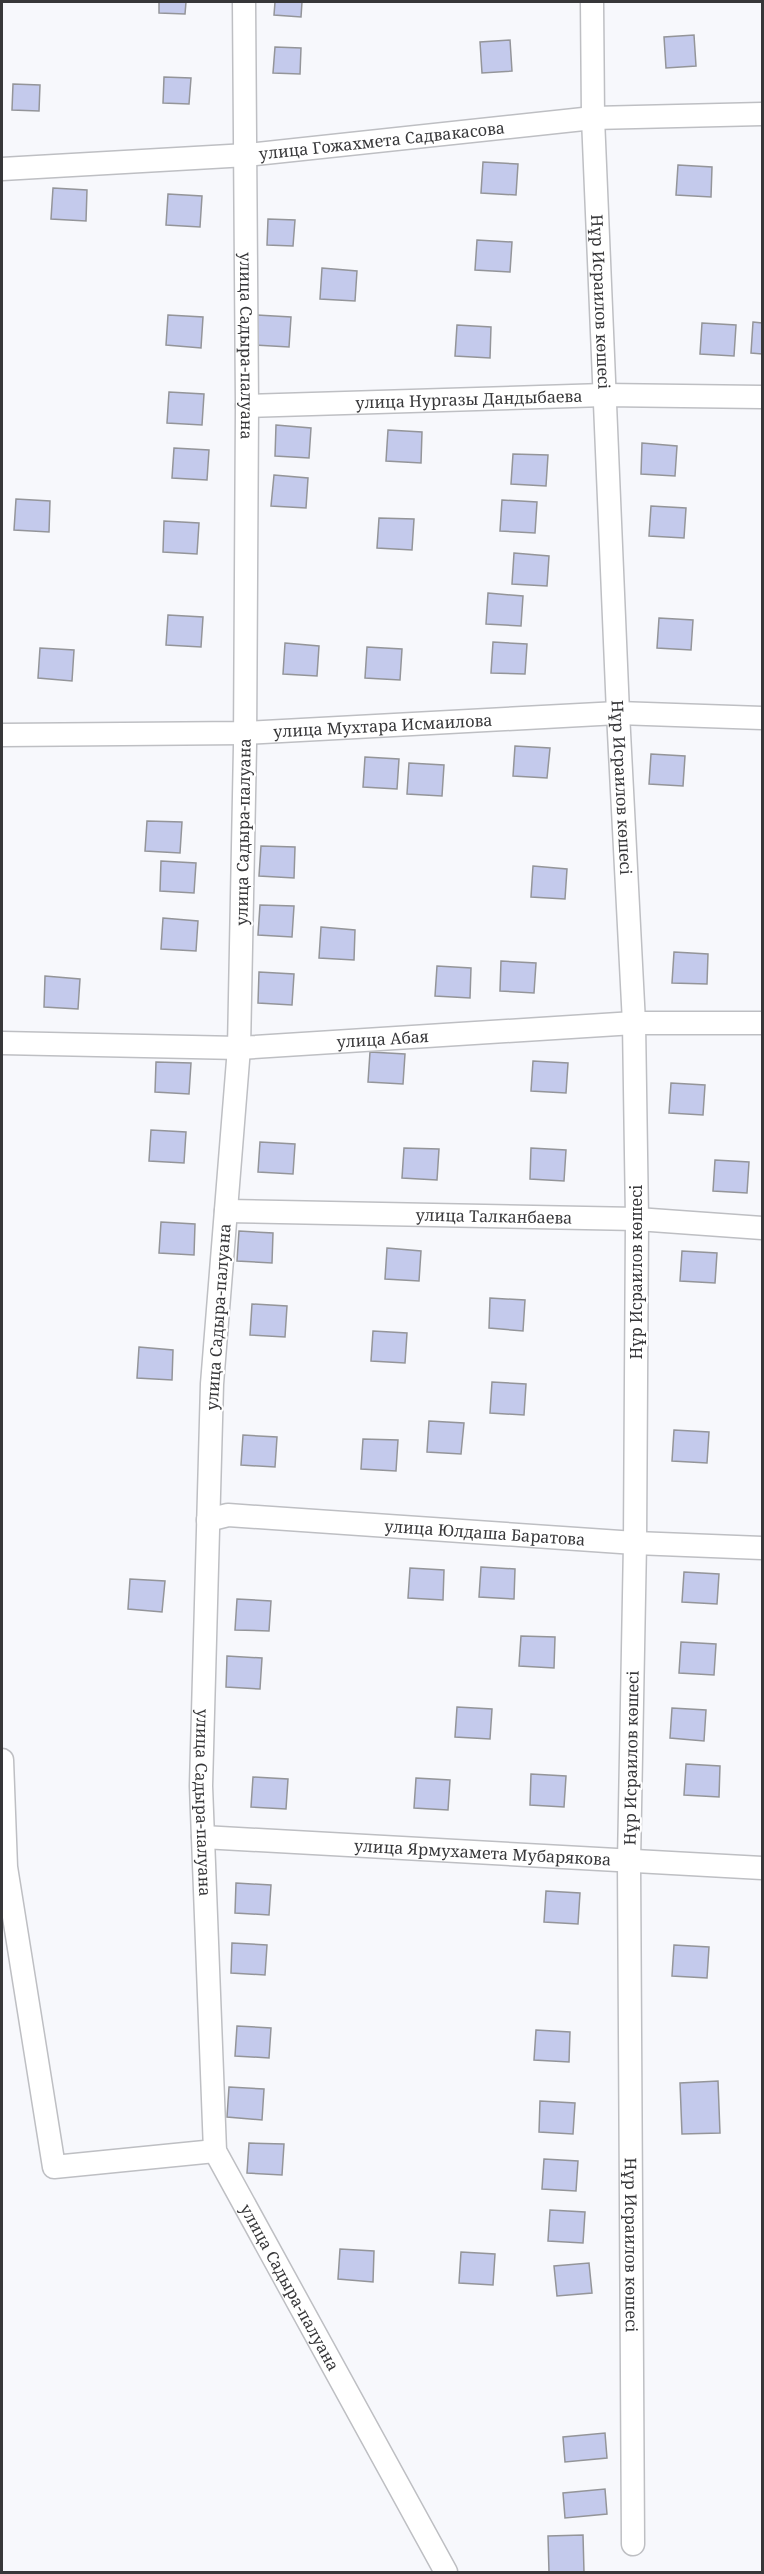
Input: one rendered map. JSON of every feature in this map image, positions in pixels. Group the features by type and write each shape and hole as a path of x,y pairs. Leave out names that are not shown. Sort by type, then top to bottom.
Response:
{"street":[{"name":"улица Садыра-палуана","path":"243,2 247,155 247,406 239,1048 212,1384 201,1786 215,2151 446,2572"},
{"name":"Нұр Исраилов көшесі","path":"592,2 593,118 604,395 634,1023 637,1219 630,1862 633,2544"},
{"name":"улица Гожахмета Садвакасова","path":"2,169 247,155 593,118 762,114"},
{"name":"улица Нургазы Дандыбаева","path":"247,406 604,395 762,397"},
{"name":"улица Мухтара Исмаилова","path":"2,735 244,732 618,713 762,718"},
{"name":"улица Абая","path":"2,1043 239,1048 634,1023 762,1023"},
{"name":"улица Талканбаева","path":"226,1211 637,1219 762,1228"},
{"name":"улица Юлдаша Баратова","path":"208,1520 228,1515 635,1543 762,1548"},
{"path":"2,1760 6,1867 54,2167 215,2151"},
{"name":"улица Ярмухамета Мубарякова","path":"203,1837 762,1868"}],"building":[{"path":"159,2 186,2 185,14 159,13"},
{"path":"275,2 302,2 301,17 274,15"},
{"path":"694,35 696,66 666,68 664,37"},
{"path":"510,40 512,71 482,73 480,42"},
{"path":"275,47 301,48 300,74 273,73"},
{"path":"164,77 191,78 189,104 163,103"},
{"path":"13,84 40,85 39,111 12,110"},
{"path":"483,162 518,164 516,195 481,193"},
{"path":"678,165 712,167 711,197 676,195"},
{"path":"53,188 87,190 86,221 51,219"},
{"path":"168,194 202,196 200,227 166,225"},
{"path":"268,219 295,220 293,246 267,245"},
{"path":"477,240 512,242 510,272 475,270"},
{"path":"322,268 357,271 355,301 320,299"},
{"path":"168,315 203,317 201,348 166,345"},
{"path":"257,315 291,317 289,347 255,345"},
{"path":"753,322 762,323 762,354 751,353"},
{"path":"702,323 736,325 734,356 700,354"},
{"path":"457,325 491,327 490,358 455,356"},
{"path":"169,392 204,394 202,425 167,423"},
{"path":"276,425 311,428 309,458 275,456"},
{"path":"388,430 422,432 421,463 386,461"},
{"path":"642,443 677,446 675,476 641,474"},
{"path":"174,448 209,450 207,480 172,478"},
{"path":"513,454 548,455 546,486 511,484"},
{"path":"274,475 308,478 306,508 271,506"},
{"path":"16,499 50,501 49,532 14,530"},
{"path":"502,500 537,502 535,533 500,531"},
{"path":"651,506 686,508 684,538 649,536"},
{"path":"379,518 414,519 412,550 377,548"},
{"path":"164,521 199,523 197,554 163,552"},
{"path":"514,553 549,556 547,586 512,584"},
{"path":"488,593 523,596 521,626 486,624"},
{"path":"168,615 203,617 201,647 166,645"},
{"path":"659,618 693,620 691,650 657,648"},
{"path":"493,642 527,644 525,674 491,673"},
{"path":"285,643 319,646 317,676 283,674"},
{"path":"367,647 402,649 400,680 365,678"},
{"path":"40,648 74,650 72,681 38,678"},
{"path":"515,746 550,748 547,778 513,776"},
{"path":"651,754 685,756 683,786 649,784"},
{"path":"365,757 399,759 397,789 363,787"},
{"path":"409,763 444,765 442,796 407,794"},
{"path":"147,821 182,822 180,853 145,851"},
{"path":"261,846 295,847 294,878 259,876"},
{"path":"161,861 196,863 194,893 160,891"},
{"path":"533,866 567,869 565,899 531,897"},
{"path":"260,905 294,906 292,937 258,935"},
{"path":"163,918 198,921 196,951 161,949"},
{"path":"321,927 355,930 354,960 319,958"},
{"path":"674,952 708,954 707,984 672,983"},
{"path":"501,961 536,963 534,993 500,991"},
{"path":"437,966 471,968 470,998 435,996"},
{"path":"259,972 294,974 292,1005 258,1003"},
{"path":"45,976 80,979 78,1009 44,1007"},
{"path":"370,1052 405,1054 403,1084 368,1082"},
{"path":"533,1061 568,1063 566,1093 531,1091"},
{"path":"156,1062 191,1063 189,1094 155,1092"},
{"path":"671,1083 705,1085 703,1115 669,1113"},
{"path":"151,1130 186,1132 184,1163 149,1161"},
{"path":"260,1142 295,1144 293,1174 258,1172"},
{"path":"404,1148 439,1149 437,1180 402,1178"},
{"path":"531,1148 566,1150 564,1181 530,1179"},
{"path":"715,1160 749,1162 747,1193 713,1191"},
{"path":"161,1222 195,1224 194,1255 159,1253"},
{"path":"239,1231 273,1233 272,1263 237,1261"},
{"path":"387,1248 421,1251 419,1281 385,1279"},
{"path":"682,1251 717,1253 715,1283 680,1281"},
{"path":"490,1298 525,1300 523,1331 489,1328"},
{"path":"252,1304 287,1306 285,1337 250,1335"},
{"path":"373,1331 407,1333 405,1363 371,1361"},
{"path":"139,1347 173,1350 172,1380 137,1378"},
{"path":"492,1382 526,1384 524,1415 490,1413"},
{"path":"429,1421 464,1423 461,1454 427,1452"},
{"path":"674,1430 709,1432 707,1463 672,1461"},
{"path":"243,1435 277,1437 275,1467 241,1465"},
{"path":"363,1439 398,1440 396,1471 361,1469"},
{"path":"481,1567 515,1569 514,1599 479,1597"},
{"path":"410,1568 444,1570 443,1600 408,1598"},
{"path":"684,1572 719,1574 717,1604 682,1602"},
{"path":"130,1579 165,1581 162,1612 128,1609"},
{"path":"237,1599 271,1601 269,1631 235,1630"},
{"path":"521,1636 555,1637 554,1668 519,1666"},
{"path":"681,1642 716,1644 714,1675 679,1673"},
{"path":"227,1656 262,1658 260,1689 226,1687"},
{"path":"457,1707 492,1709 490,1739 455,1737"},
{"path":"672,1708 706,1710 704,1741 670,1738"},
{"path":"686,1764 720,1766 719,1797 684,1795"},
{"path":"531,1774 566,1776 564,1807 530,1805"},
{"path":"253,1777 288,1779 286,1809 251,1807"},
{"path":"416,1778 450,1780 448,1810 414,1808"},
{"path":"236,1883 271,1885 269,1915 235,1913"},
{"path":"546,1891 580,1893 578,1924 544,1922"},
{"path":"232,1943 267,1945 265,1975 231,1973"},
{"path":"674,1945 709,1947 707,1978 672,1976"},
{"path":"237,2026 271,2028 269,2058 235,2056"},
{"path":"536,2030 570,2032 569,2062 534,2060"},
{"path":"718,2081 720,2133 682,2134 680,2083"},
{"path":"229,2087 264,2089 262,2120 227,2117"},
{"path":"540,2101 575,2103 573,2134 539,2132"},
{"path":"249,2143 284,2144 282,2175 247,2173"},
{"path":"544,2159 578,2161 576,2191 542,2189"},
{"path":"550,2210 585,2212 583,2243 548,2241"},
{"path":"340,2249 374,2251 373,2282 338,2279"},
{"path":"461,2252 495,2254 493,2285 459,2283"},
{"path":"589,2263 592,2293 557,2296 554,2266"},
{"path":"605,2433 607,2458 565,2462 563,2437"},
{"path":"605,2489 607,2514 565,2518 563,2493"},
{"path":"583,2535 584,2572 549,2572 548,2536"}]}
